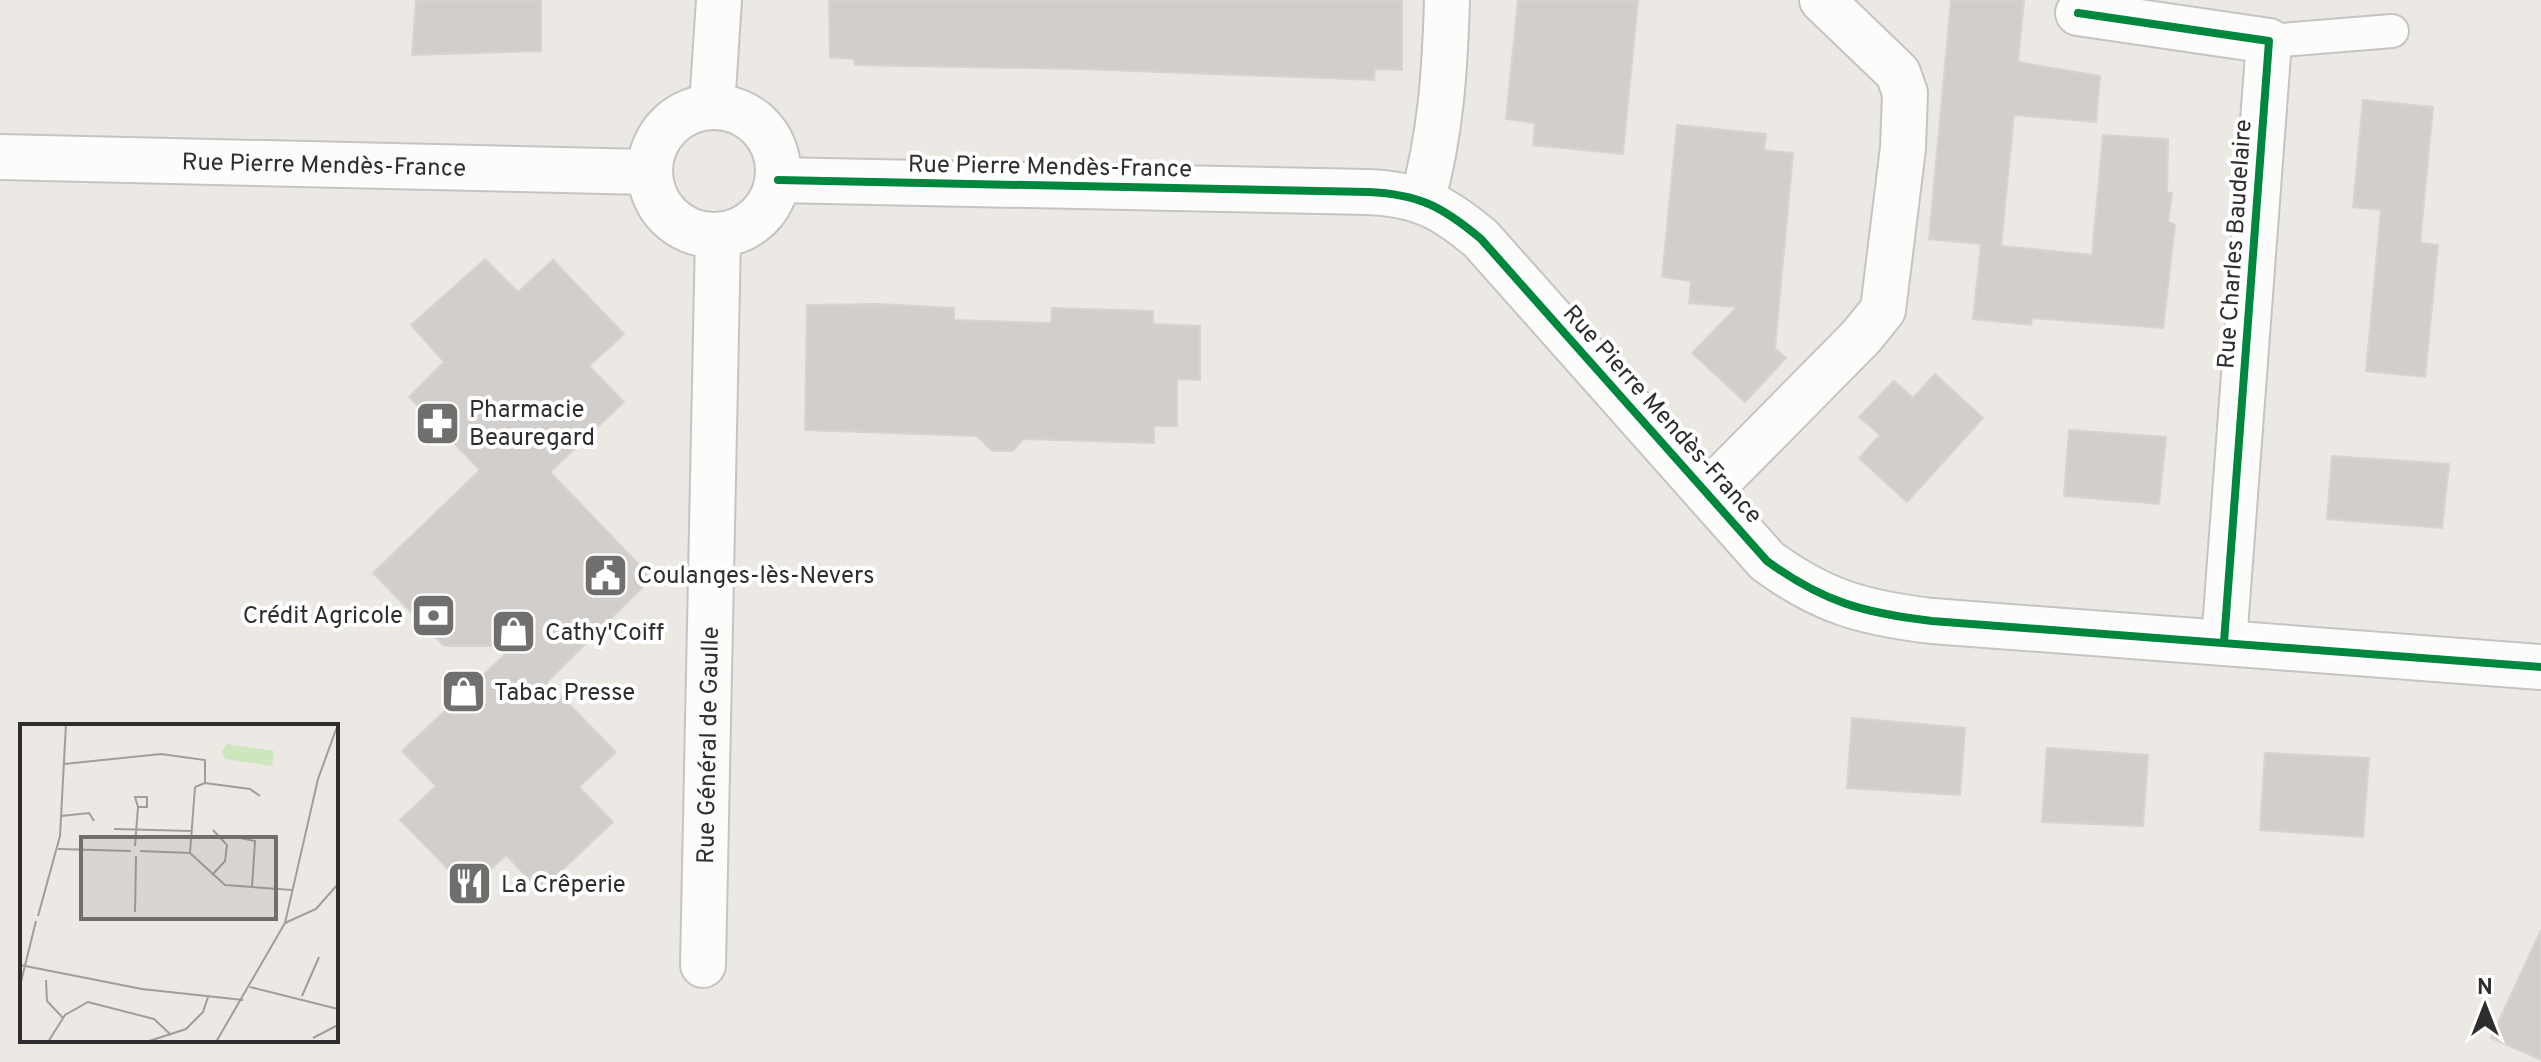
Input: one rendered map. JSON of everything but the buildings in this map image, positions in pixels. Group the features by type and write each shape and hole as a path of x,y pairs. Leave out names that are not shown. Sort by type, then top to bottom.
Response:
{"street":[{"path":"712,106 719,0"},
{"path":"1422,201 1433,164 1444,83 1447,0"},
{"path":"1707,493 1831,369 1883,310 1903,148 1905,93 1898,73 1828,2"},
{"path":"2078,13 2269,41"},
{"name":"Rue Charles Baudelaire","path":"2224,642 2269,41"},
{"path":"712,106 734,109 754,120 769,136 777,157 778,180 772,201 758,218 740,230 718,236 697,234 678,225 662,211 652,192 648,172 660,134 674,119 692,110 712,106"},
{"name":"Rue Pierre Mendès-France","path":"0,157 648,172"},
{"name":"Rue Pierre Mendès-France","path":"778,180 1395,193 1453,215 1481,239 1767,561 1797,583 1839,603 1880,615 1932,621 2541,667"},
{"name":"Rue Général de Gaulle","path":"703,965 718,236"}],"lane":[{"path":"2269,41 2392,31"}],"cycle path":[{"path":"2078,13 2269,41 2224,642"},
{"path":"778,180 1368,192 1416,199 1454,218 1481,239 1767,561 1826,596 1885,614 1932,621 2541,667"}],"place":[{"name":"Pharmacie Beauregard","path":"438,423"},
{"name":"Coulanges-lès-Nevers","path":"606,575"},
{"name":"Crédit Agricole","path":"434,615"},
{"name":"Cathy'Coiff","path":"514,632"},
{"name":"Tabac Presse","path":"463,692"},
{"name":"La Crêperie","path":"470,884"}]}
